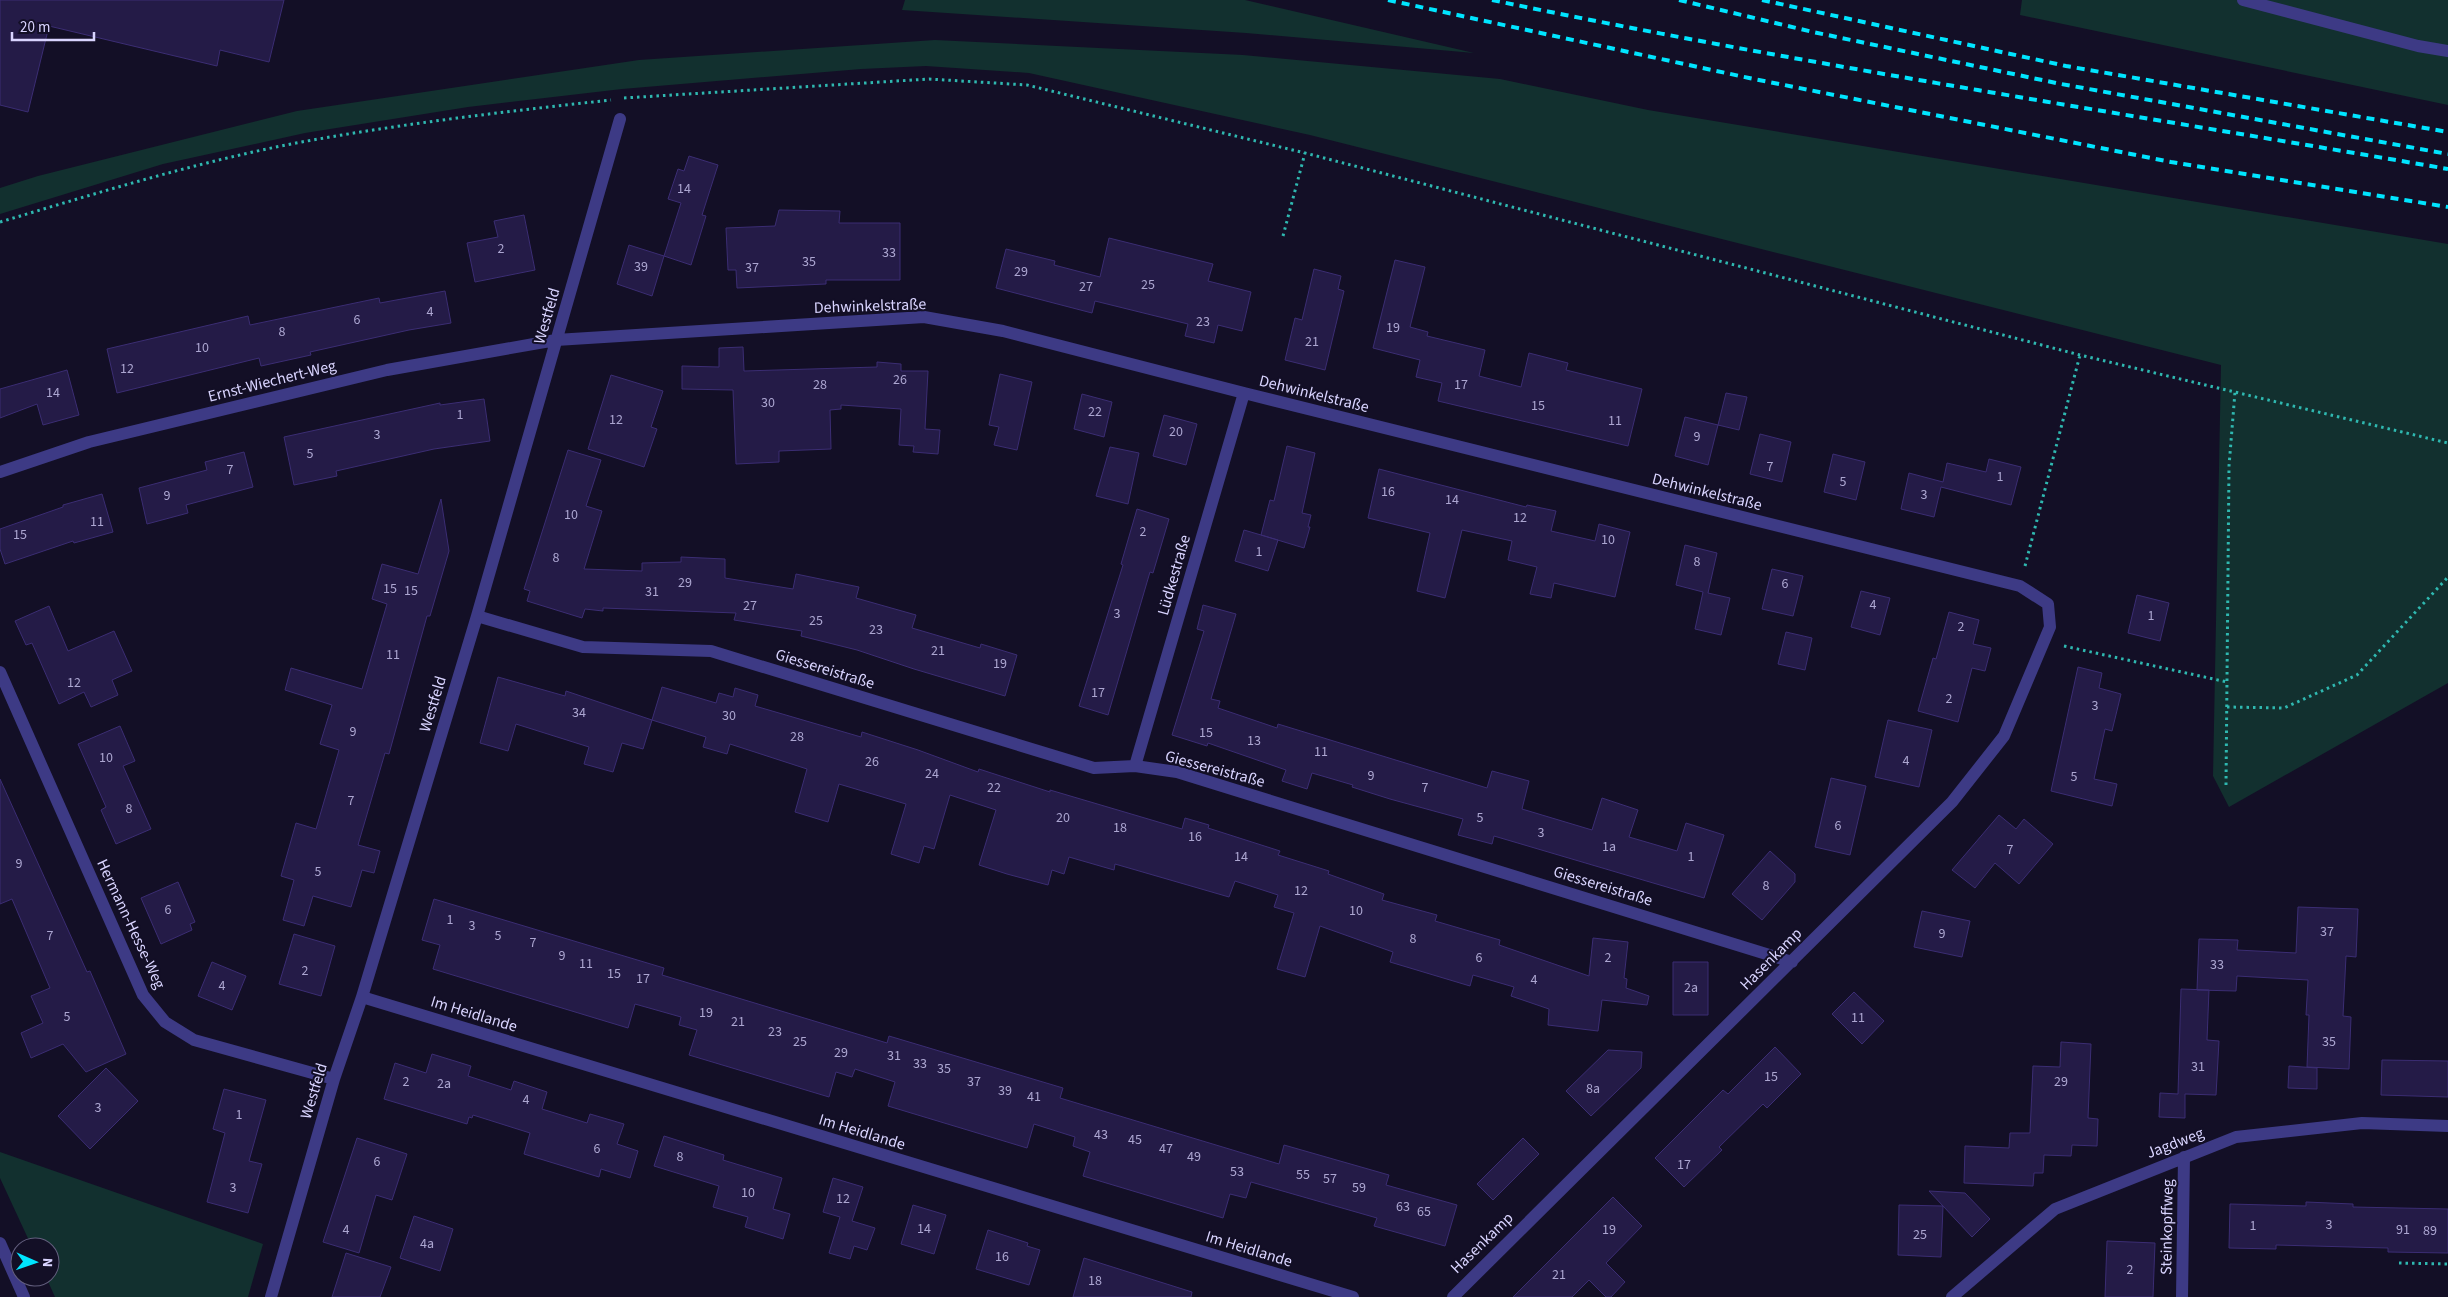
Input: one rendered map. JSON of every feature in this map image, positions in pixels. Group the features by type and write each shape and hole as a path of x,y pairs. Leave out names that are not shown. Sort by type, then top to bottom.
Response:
{"street":[{"path":"2244,0 2418,46 2448,50"},
{"name":"Westfeld","path":"271,1297 334,1079 362,997 477,616 620,119"},
{"name":"Dehwinkelstraße","path":"556,340 924,317 1003,330 1244,393 2020,586 2048,604"},
{"name":"Ernst-Wiechert-Weg","path":"0,472 90,442 378,372 556,340"},
{"name":"Lüdkestraße","path":"1135,766 1244,393"},
{"name":"Hasenkamp","path":"1453,1297 1952,802 2004,736 2050,626 2048,604"},
{"name":"Giessereistraße","path":"477,616 583,648 711,650 1094,768 1135,766 1176,772 1792,962"},
{"name":"Hermann-Hesse-Weg","path":"0,672 144,995 165,1022 194,1040 334,1079"},
{"name":"Im Heidlande","path":"362,997 1353,1297"},
{"name":"Jagdweg","path":"1952,1297 2055,1209 2236,1137 2362,1123 2448,1126"},
{"name":"Steinkopffweg","path":"2182,1297 2184,1157"},
{"path":"0,1243 24,1297"}],"path":[{"path":"0,222 164,173 306,141 468,116 601,101 859,82 929,79 1027,85 1305,153 2080,355 2448,443"},
{"path":"1283,236 1305,153"},
{"path":"2020,586 2080,355"},
{"path":"2226,785 2229,466 2235,392"},
{"path":"2227,707 2284,708 2357,676 2448,577"},
{"path":"2044,642 2228,682"},
{"path":"2399,1263 2448,1264"}],"green space":[{"path":"905,0 1245,0 1474,53 1246,33 902,10"},
{"path":"2022,0 2448,0 2448,105 2020,15"},
{"path":"935,40 1243,55 1500,79 1648,110 2448,244 2448,683 2229,807 2213,776 2221,365 1310,135 1029,73 926,66 861,69 622,89 468,107 305,133 163,164 0,214 0,188 38,176 297,111 639,60"},
{"path":"0,1152 263,1244 248,1297 55,1297 50,1287 60,1287 60,1237 27,1237 0,1178"}],"building":[{"path":"0,0 284,0 269,62 220,50 217,66 49,26 28,112 0,105"},
{"path":"689,156 718,165 702,215 706,216 691,265 664,256 681,203 668,199 678,169 684,171"},
{"path":"779,210 840,211 839,223 900,223 900,280 826,280 826,284 737,288 736,270 728,270 726,228 775,226"},
{"path":"524,215 535,270 475,282 467,243 498,237 494,221"},
{"path":"1109,238 1213,264 1208,281 1251,292 1242,331 1218,325 1214,343 1185,336 1188,324 1095,301 1092,313 996,288 1006,249 1055,261 1054,265 1100,277"},
{"path":"629,245 664,256 652,296 617,284"},
{"path":"1395,260 1425,267 1410,327 1428,332 1427,336 1485,350 1479,376 1521,387 1529,353 1568,363 1566,370 1642,389 1628,446 1438,401 1442,383 1416,377 1420,360 1373,348"},
{"path":"1314,269 1341,276 1338,289 1344,291 1325,370 1285,360 1295,318 1302,320"},
{"path":"445,291 451,323 409,330 310,352 311,355 261,366 259,358 117,393 107,349 248,316 250,325 379,298 380,303"},
{"path":"743,347 744,371 877,367 877,362 901,364 901,371 928,371 925,429 940,430 938,454 913,452 914,446 899,445 901,409 841,405 841,409 830,410 831,449 779,451 779,462 736,464 733,390 682,389 682,366 719,367 719,348"},
{"path":"67,370 79,415 43,425 37,404 0,418 0,389"},
{"path":"1000,374 1032,382 1017,450 994,445 999,427 989,425"},
{"path":"611,375 663,391 651,427 657,429 644,467 588,449"},
{"path":"1726,393 1747,397 1739,430 1718,425"},
{"path":"1082,394 1112,402 1104,437 1074,429"},
{"path":"484,399 490,441 434,449 336,471 337,476 294,485 284,437 440,403 440,405"},
{"path":"1164,415 1197,424 1186,465 1153,456"},
{"path":"1685,417 1718,425 1708,465 1675,456"},
{"path":"1760,434 1791,442 1782,482 1750,474"},
{"path":"1287,446 1315,453 1302,513 1311,515 1308,527 1310,527 1304,548 1261,535 1270,500 1274,501"},
{"path":"1110,447 1139,453 1128,504 1096,496"},
{"path":"568,450 601,460 586,506 602,511 584,569 642,571 642,563 681,562 681,557 725,559 725,578 793,589 796,574 859,587 856,598 916,615 912,628 980,648 981,644 1017,655 1005,696 857,650 801,636 802,631 734,620 736,613 603,608 603,611 585,609 582,618 527,601 530,591 524,589"},
{"path":"244,452 253,487 186,505 188,513 147,524 139,488 207,470 205,462"},
{"path":"1833,454 1865,462 1856,500 1824,492"},
{"path":"1989,459 2021,467 2011,505 1941,487 1934,517 1901,509 1909,473 1943,482 1947,463 1986,472"},
{"path":"1379,469 1526,507 1527,505 1556,511 1551,531 1595,541 1599,524 1630,532 1615,597 1554,583 1551,598 1530,594 1537,567 1508,560 1512,541 1462,530 1445,598 1417,591 1430,533 1368,518"},
{"path":"102,494 113,532 74,543 73,541 5,564 0,549 0,529 63,507 63,505"},
{"path":"441,499 449,551 430,616 427,616 389,754 385,753 358,845 380,851 374,873 362,870 351,907 313,896 304,926 283,920 294,880 281,876 296,823 316,829 339,750 320,744 332,705 285,690 291,668 362,689 387,604 372,599 382,564 418,574"},
{"path":"1137,509 1169,519 1153,573 1150,572 1108,715 1079,706 1123,565 1121,564"},
{"path":"1244,530 1278,540 1268,571 1235,561"},
{"path":"1685,545 1717,553 1708,593 1730,598 1721,635 1695,629 1703,592 1676,585"},
{"path":"1772,569 1803,576 1793,616 1762,609"},
{"path":"1861,591 1890,598 1880,635 1851,627"},
{"path":"2137,595 2169,603 2160,641 2128,633"},
{"path":"1203,605 1236,614 1211,699 1220,701 1218,708 1277,728 1278,724 1487,788 1492,771 1529,781 1522,809 1592,830 1602,798 1638,810 1629,837 1677,851 1686,823 1724,835 1704,898 1494,836 1492,844 1458,835 1463,819 1390,799 1352,787 1353,785 1312,773 1307,789 1282,781 1286,770 1208,743 1207,746 1172,735 1204,631 1197,629"},
{"path":"49,606 68,651 114,631 132,671 112,680 118,695 91,707 84,692 59,704 32,643 26,645 15,621"},
{"path":"1949,612 1979,620 1973,644 1991,648 1985,671 1972,668 1958,722 1918,711 1933,658 1936,659"},
{"path":"1786,632 1812,638 1805,670 1778,664"},
{"path":"2078,667 2102,673 2099,688 2121,694 2112,731 2105,729 2094,779 2117,784 2112,806 2051,791"},
{"path":"498,677 565,696 566,691 652,720 643,749 622,743 613,772 584,764 589,747 516,724 508,751 480,743"},
{"path":"662,687 716,703 719,693 733,697 735,688 758,695 755,706 861,737 862,732 978,772 979,769 1050,792 1050,790 1182,829 1185,818 1209,825 1208,828 1280,851 1278,855 1329,871 1328,874 1384,894 1382,900 1437,915 1435,921 1500,940 1499,945 1589,976 1593,938 1628,942 1624,978 1627,979 1626,988 1649,996 1647,1005 1602,1000 1598,1031 1548,1025 1549,1009 1511,996 1514,987 1473,975 1470,986 1390,962 1393,952 1320,926 1305,977 1277,969 1294,913 1274,907 1278,895 1235,881 1229,897 1115,864 1114,870 1069,857 1064,874 1052,870 1048,885 1007,874 979,865 996,810 950,795 934,849 924,846 919,863 891,854 906,804 839,784 828,822 795,812 807,769 730,744 727,754 703,747 706,737 652,720"},
{"path":"1888,720 1932,730 1919,787 1875,777"},
{"path":"120,726 135,761 123,766 151,829 116,844 101,810 106,807 78,744"},
{"path":"1831,778 1866,786 1850,855 1815,847"},
{"path":"0,779 87,972 90,971 126,1054 86,1072 63,1044 31,1058 21,1033 43,1023 31,996 50,988 12,899 0,904"},
{"path":"1999,815 2016,829 2024,819 2053,844 2019,884 1995,863 1975,888 1952,870"},
{"path":"1770,851 1795,874 1795,882 1762,920 1732,894"},
{"path":"178,882 195,922 190,924 192,930 161,944 141,898"},
{"path":"434,899 664,968 662,975 887,1043 889,1036 1063,1088 1060,1098 1279,1164 1284,1145 1389,1175 1386,1185 1457,1205 1445,1246 1374,1226 1377,1218 1251,1182 1246,1198 1230,1194 1223,1218 1083,1176 1090,1152 1073,1146 1075,1137 1034,1124 1027,1148 888,1106 895,1082 855,1069 852,1077 836,1072 829,1097 689,1055 697,1030 679,1025 681,1017 635,1004 628,1028 433,969 440,945 422,940"},
{"path":"2298,907 2358,909 2356,957 2346,956 2343,1016 2351,1017 2349,1069 2307,1067 2309,1015 2306,1015 2308,980 2237,976 2236,991 2197,990 2199,939 2238,940 2237,950 2296,953"},
{"path":"1922,911 1970,921 1962,957 1914,947"},
{"path":"294,934 335,946 321,996 279,984"},
{"path":"212,962 246,976 232,1010 198,996"},
{"path":"1673,962 1708,962 1708,1015 1673,1015"},
{"path":"2181,989 2209,990 2207,1040 2219,1041 2216,1095 2185,1094 2185,1118 2159,1117 2160,1093 2178,1094"},
{"path":"1854,992 1884,1021 1862,1044 1832,1014"},
{"path":"2061,1042 2091,1044 2088,1118 2098,1119 2097,1146 2072,1145 2071,1156 2044,1155 2043,1173 2034,1173 2033,1186 1964,1183 1965,1146 2009,1148 2010,1133 2030,1133 2033,1066 2060,1067"},
{"path":"1775,1047 1801,1074 1767,1108 1763,1104 1719,1147 1722,1150 1684,1187 1655,1158 1723,1090 1728,1094"},
{"path":"1608,1050 1642,1052 1641,1068 1591,1116 1566,1091"},
{"path":"432,1054 471,1066 468,1076 511,1090 514,1081 547,1092 542,1109 587,1123 590,1114 624,1124 617,1144 638,1151 630,1178 601,1169 599,1177 524,1154 530,1133 473,1115 472,1118 469,1117 467,1124 384,1099 395,1063 426,1073"},
{"path":"2382,1060 2448,1061 2448,1097 2381,1095"},
{"path":"2289,1066 2317,1068 2317,1089 2288,1088"},
{"path":"106,1068 138,1101 90,1149 58,1116"},
{"path":"224,1089 266,1100 249,1161 262,1164 248,1213 207,1202 225,1133 213,1129"},
{"path":"664,1136 724,1155 723,1160 782,1178 773,1209 790,1214 783,1239 745,1227 748,1217 713,1207 719,1186 654,1166"},
{"path":"357,1138 407,1154 392,1200 376,1195 359,1253 323,1242"},
{"path":"1523,1138 1539,1154 1493,1200 1477,1184"},
{"path":"833,1178 863,1187 852,1221 875,1228 867,1250 854,1246 850,1259 829,1253 840,1217 823,1212"},
{"path":"1929,1191 1965,1193 1990,1219 1972,1237"},
{"path":"1613,1197 1642,1226 1606,1263 1625,1282 1611,1297 1606,1297 1589,1280 1572,1297 1513,1297"},
{"path":"2306,1202 2353,1204 2353,1207 2448,1209 2448,1253 2388,1252 2388,1248 2276,1245 2276,1249 2229,1248 2230,1204 2306,1206"},
{"path":"913,1205 946,1215 934,1254 901,1244"},
{"path":"1899,1205 1943,1206 1941,1257 1898,1255"},
{"path":"414,1216 453,1229 440,1271 400,1258"},
{"path":"988,1230 1028,1243 1027,1246 1040,1250 1029,1285 976,1269"},
{"path":"2107,1241 2155,1243 2153,1297 2105,1297"},
{"path":"346,1253 391,1267 380,1297 332,1297"},
{"path":"1084,1258 1192,1292 1191,1297 1073,1297"}],"railway":[{"path":"1388,0 1749,78 2171,162 2448,207"},
{"path":"1492,0 1730,47 2448,169"},
{"path":"1679,0 1813,32 2061,84 2448,154"},
{"path":"1762,0 2066,66 2448,132"}]}
